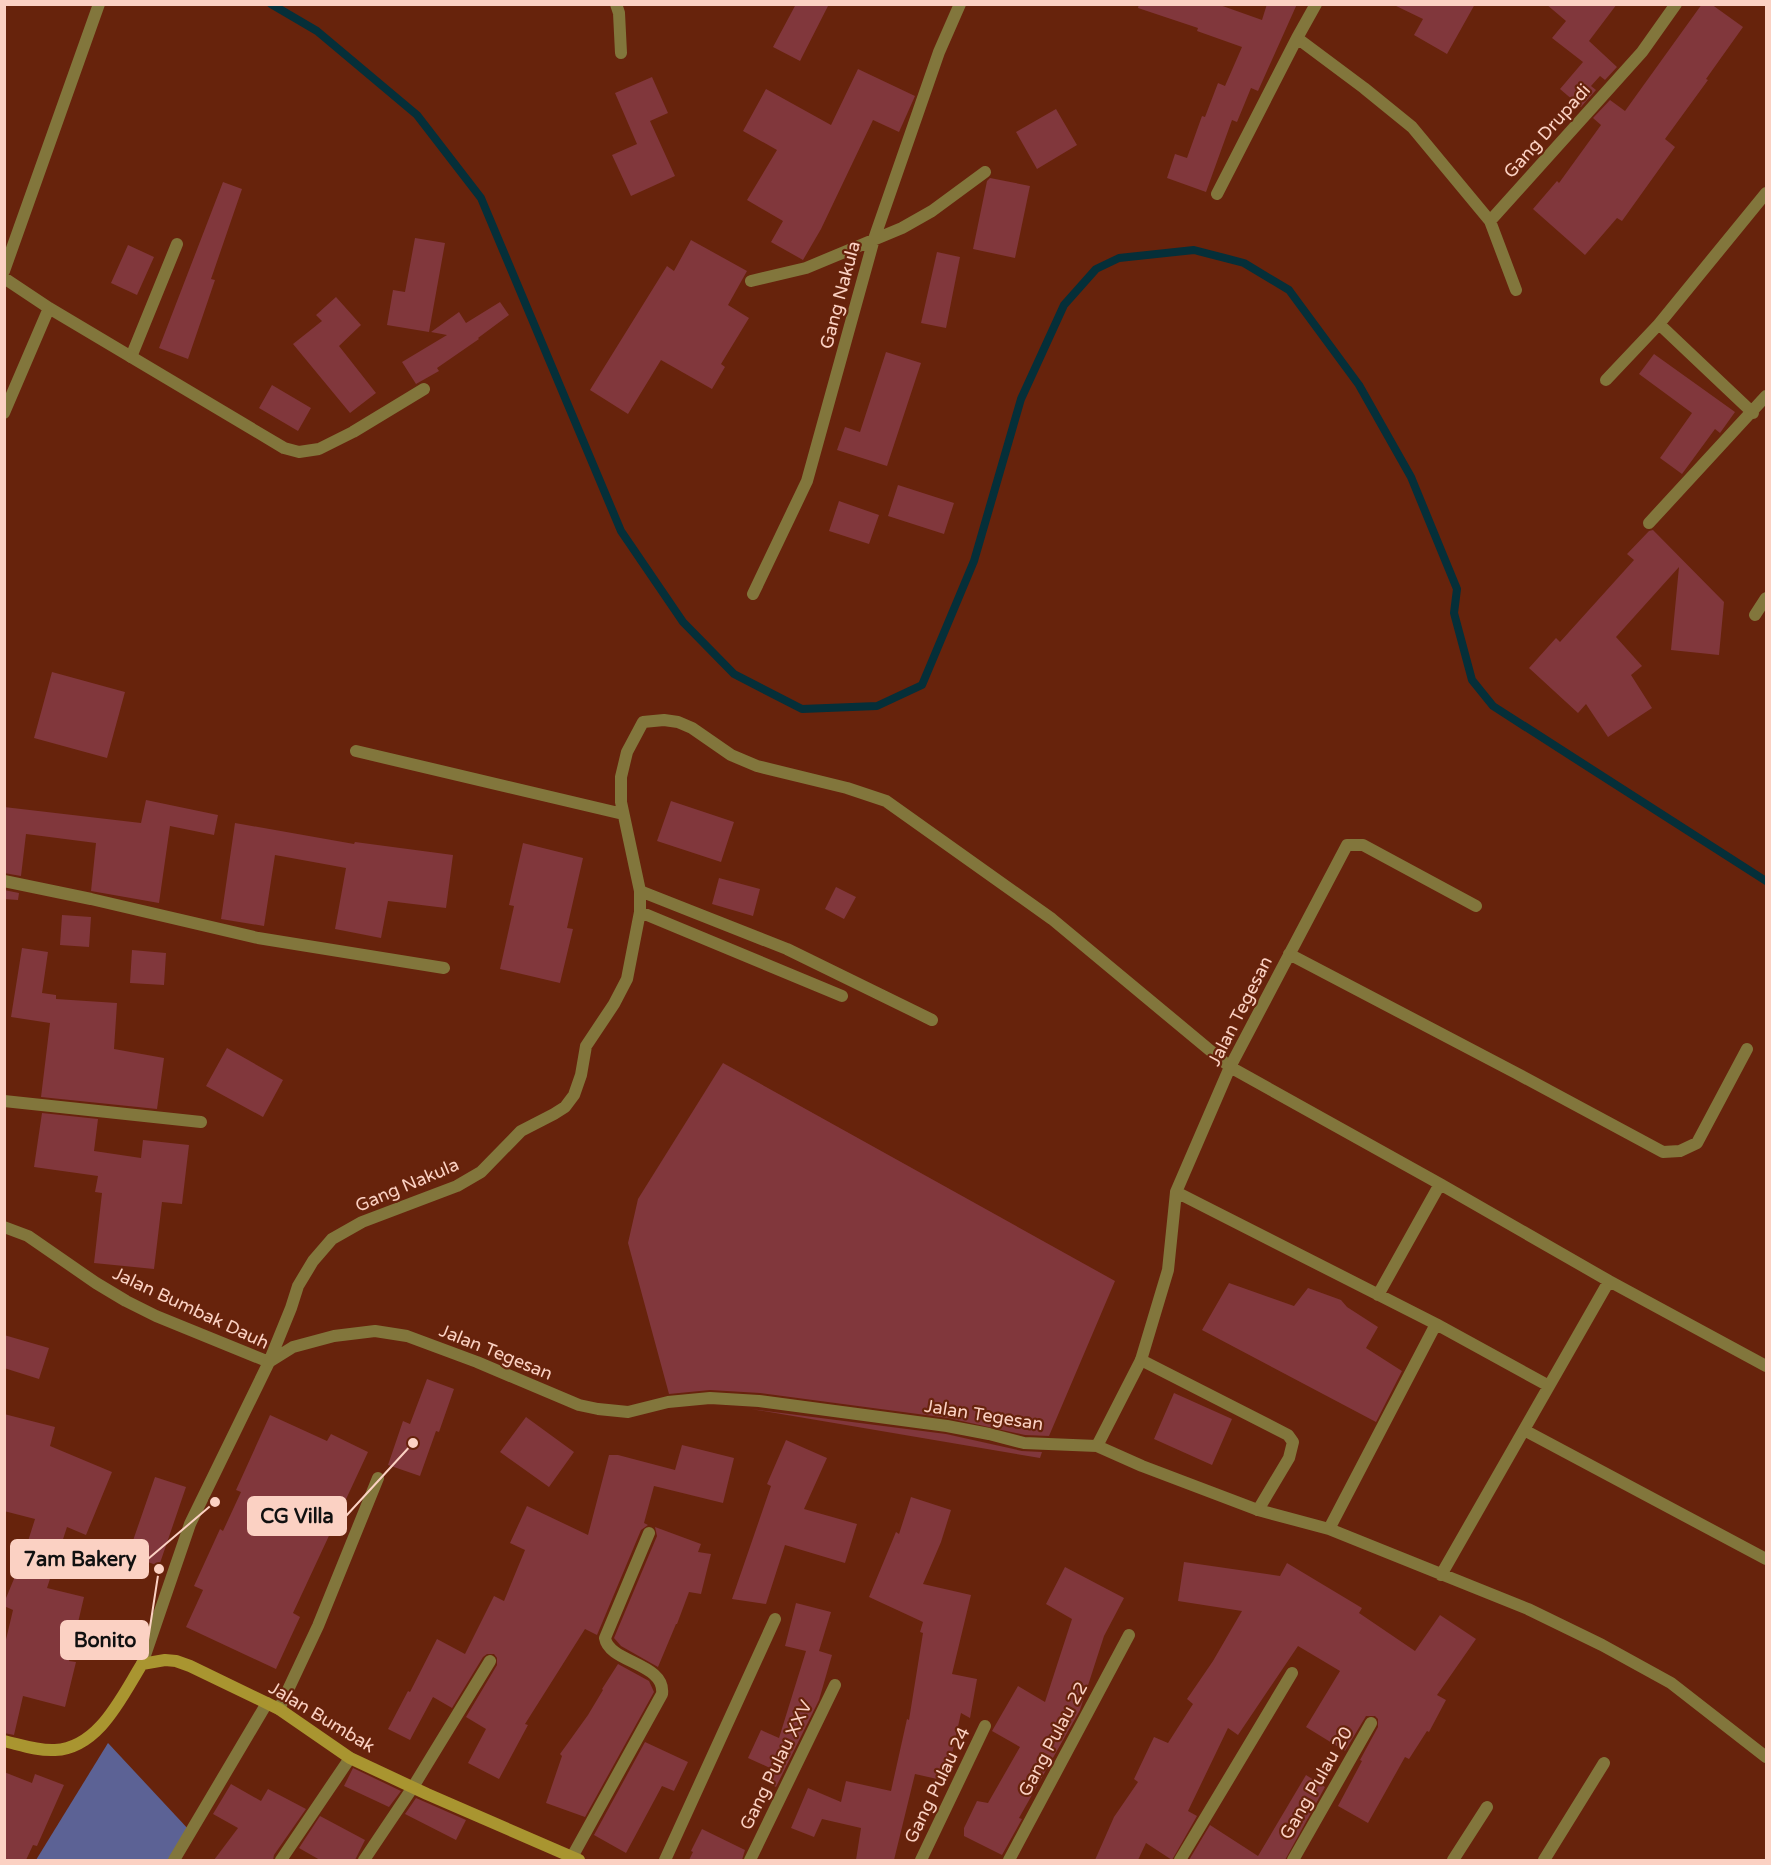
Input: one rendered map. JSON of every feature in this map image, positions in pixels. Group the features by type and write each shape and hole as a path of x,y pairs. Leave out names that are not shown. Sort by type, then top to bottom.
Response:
{"street":[{"path":"4,272 99,4"},
{"path":"616,4 619,13 621,53"},
{"name":"Gang Nakula","path":"753,594 807,481 874,239 939,52 960,4"},
{"path":"1217,194 1316,4"},
{"name":"Gang Drupadi","path":"1490,221 1642,52 1677,4"},
{"path":"1297,38 1412,127 1490,221 1516,290"},
{"path":"751,281 806,268 902,228 932,211 986,172"},
{"path":"1606,380 1659,324 1767,193"},
{"path":"131,357 177,244"},
{"path":"4,278 49,308 285,448 299,452 318,449 353,432 424,388"},
{"path":"4,413 49,308"},
{"path":"1659,324 1753,413"},
{"path":"1649,523 1767,396"},
{"path":"1755,615 1767,598"},
{"name":"Gang Nakula","path":"269,1362 298,1286 313,1261 332,1239 362,1222 456,1186 481,1172 521,1131 565,1107 574,1095 581,1075 586,1046 614,1004 627,979 640,912 640,891 623,814 621,777 627,752 643,722 664,720 678,722 692,728 731,754 757,766 847,788 886,801 1052,919 1230,1067"},
{"path":"356,751 623,814"},
{"name":"Jalan Tegesan","path":"269,1362 292,1347 334,1336 375,1331 407,1336 477,1362 579,1405 598,1409 628,1412 668,1402 710,1398 759,1401 947,1426 1024,1443 1097,1446 1141,1360 1168,1270 1176,1192 1230,1067 1347,845 1363,844 1476,906"},
{"path":"4,881 258,938 444,968"},
{"path":"640,891 787,949 932,1020"},
{"path":"640,912 842,996"},
{"path":"1289,954 1664,1152 1680,1151 1696,1143 1747,1049"},
{"path":"1230,1067 1610,1281 1767,1366"},
{"path":"4,1101 201,1122"},
{"path":"1378,1295 1440,1184"},
{"path":"1176,1192 1436,1324 1549,1386"},
{"name":"Jalan Bumbak Dauh","path":"4,1227 28,1236 96,1284 126,1301 156,1316 269,1362 190,1524 142,1664"},
{"path":"1441,1575 1610,1281"},
{"path":"1329,1529 1436,1324"},
{"path":"1141,1360 1281,1429 1288,1435 1293,1442 1289,1458 1258,1510"},
{"path":"1524,1430 1767,1559"},
{"path":"1097,1446 1142,1466 1258,1510 1329,1529 1528,1609 1602,1645 1671,1683 1767,1757"},
{"path":"279,1709 318,1626 378,1478"},
{"path":"575,1858 662,1694 663,1688 658,1677 613,1649 606,1643 605,1638 649,1533"},
{"path":"665,1860 775,1619"},
{"name":"Gang Pulau 22","path":"1009,1860 1129,1635"},
{"name":"Jalan Bumbak","path":"142,1664 165,1660 176,1661 279,1709 350,1758 575,1858"},
{"path":"364,1860 413,1787 489,1661"},
{"path":"4,1741 38,1749 56,1750 76,1744 102,1725 142,1664"},
{"path":"1180,1860 1292,1673"},
{"name":"Gang Pulau XXV","path":"750,1860 835,1684"},
{"path":"174,1860 267,1703"},
{"name":"Gang Pulau 20","path":"1293,1860 1371,1723"},
{"name":"Gang Pulau 24","path":"921,1860 985,1726"},
{"path":"281,1860 350,1758"},
{"path":"1544,1860 1604,1763"},
{"path":"1453,1860 1487,1807"}],"shaded area":[{"path":"108,1743 190,1831 168,1860 36,1860"}],"building":[{"path":"796,4 829,4 800,61 773,47"},
{"path":"1139,4 1217,4 1262,20 1267,4 1297,4 1258,91 1251,88 1237,122 1232,120 1206,192 1167,178 1175,154 1187,158 1202,116 1205,117 1218,83 1225,86 1242,47 1197,31 1198,28 1138,8"},
{"path":"1392,4 1475,4 1447,54 1414,35 1423,19"},
{"path":"1546,4 1617,4 1589,41 1617,67 1605,80 1600,76 1591,86 1596,90 1581,107 1560,89 1583,62 1552,38 1566,21"},
{"path":"1702,4 1711,4 1743,27 1665,139 1675,147 1622,221 1617,218 1585,255 1533,209 1557,181 1559,183 1601,125 1593,118 1610,100 1625,111"},
{"path":"858,69 915,96 899,132 873,120 821,229 803,260 771,242 783,221 747,200 777,150 743,131 766,89 831,125"},
{"path":"652,77 668,113 650,121 675,176 631,196 612,155 637,144 615,93"},
{"path":"1056,109 1077,145 1037,169 1016,132"},
{"path":"990,178 1030,186 1015,258 973,249 987,181"},
{"path":"223,182 242,189 211,279 215,280 188,359 159,348"},
{"path":"415,238 445,243 429,332 387,325 393,290 405,292"},
{"path":"691,240 747,271 728,305 749,318 721,364 725,367 712,389 661,360 628,414 590,390 667,266 674,271"},
{"path":"128,245 154,257 137,295 111,283"},
{"path":"937,252 960,257 946,328 921,323"},
{"path":"336,297 361,325 339,346 376,393 350,413 293,344 322,321 316,315"},
{"path":"500,302 509,315 437,368 439,371 416,384 402,362 447,335 431,332 459,312 466,323"},
{"path":"886,352 921,363 887,466 837,450 845,427 860,432"},
{"path":"1654,354 1735,412 1720,433 1715,429 1682,474 1660,458 1692,413 1639,374"},
{"path":"272,385 311,408 298,431 259,408"},
{"path":"898,485 954,503 944,534 888,516"},
{"path":"839,501 879,515 869,544 829,531"},
{"path":"1653,530 1724,602 1719,655 1671,650 1679,567 1616,637 1642,666 1631,675 1652,708 1608,737 1586,704 1578,713 1529,668 1556,638 1560,642 1634,560 1627,554 1649,531"},
{"path":"52,672 125,692 107,758 34,738"},
{"path":"146,800 218,815 214,835 170,826 159,903 91,891 96,843 26,834 21,876 4,873 4,807 141,823"},
{"path":"671,801 734,822 721,862 657,841"},
{"path":"235,823 354,844 355,842 453,855 446,908 388,901 381,938 335,929 346,868 275,855 264,926 221,919"},
{"path":"523,843 583,858 567,928 573,929 560,983 500,969 514,906 509,905"},
{"path":"719,878 760,889 753,916 712,904"},
{"path":"836,887 856,897 844,919 825,909"},
{"path":"4,890 19,893 18,900 4,899"},
{"path":"62,915 91,917 89,947 60,945"},
{"path":"22,948 48,952 42,993 56,995 56,999 117,1003 114,1049 164,1058 157,1109 41,1097 50,1023 11,1017"},
{"path":"132,950 166,953 164,985 130,983"},
{"path":"227,1048 283,1080 263,1117 206,1086"},
{"path":"723,1063 1115,1281 1049,1436 1025,1435 948,1418 760,1393 710,1390 669,1394 628,1243 638,1199"},
{"path":"42,1113 98,1119 94,1151 141,1158 143,1140 189,1145 182,1204 162,1202 154,1269 94,1263 102,1193 95,1192 98,1176 34,1167"},
{"path":"1229,1283 1294,1306 1308,1288 1341,1300 1347,1307 1378,1327 1366,1348 1402,1371 1376,1422 1202,1330"},
{"path":"4,1335 49,1348 39,1379 4,1368"},
{"path":"427,1379 454,1389 420,1476 388,1465 403,1421 410,1424"},
{"path":"1174,1393 1232,1419 1212,1465 1154,1439"},
{"path":"751,1409 946,1434 1022,1451 1042,1452 1040,1458"},
{"path":"4,1414 55,1427 50,1446 112,1472 86,1535 67,1527 47,1588 84,1597 69,1661 76,1662 65,1707 23,1696 14,1735 4,1733 4,1648 13,1610 4,1606 4,1603 23,1557 35,1519 4,1511"},
{"path":"270,1415 327,1441 331,1434 368,1452 293,1613 300,1617 276,1669 186,1627 203,1590 194,1586 220,1529 223,1531 241,1492 236,1490"},
{"path":"526,1417 574,1452 549,1487 500,1452"},
{"path":"786,1440 827,1458 804,1509 857,1524 845,1563 785,1545 766,1604 732,1599 771,1486 767,1484"},
{"path":"682,1445 734,1458 723,1503 654,1486 644,1523 648,1525 641,1530 597,1635 585,1629 525,1724 528,1725 499,1779 468,1763 486,1729 466,1717 497,1665 497,1658 494,1654 487,1654 483,1657 452,1708 433,1697 410,1740 388,1729 437,1639 465,1654 494,1596 504,1601 525,1550 510,1543 527,1506 588,1535 609,1455 618,1455 675,1470"},
{"path":"155,1477 186,1487 159,1566 128,1555"},
{"path":"911,1497 951,1510 941,1542 923,1584 971,1595 952,1674 977,1679 970,1718 961,1713 946,1781 915,1774 894,1860 856,1860 861,1828 822,1819 814,1837 791,1828 808,1788 841,1802 846,1781 891,1791 907,1719 909,1720 923,1622 869,1597 896,1532 899,1534"},
{"path":"655,1527 701,1544 698,1552 711,1554 701,1594 689,1592 658,1667 621,1646 614,1638 657,1536"},
{"path":"1184,1562 1280,1576 1287,1563 1362,1608 1359,1613 1415,1651 1440,1615 1476,1639 1437,1695 1446,1700 1429,1732 1427,1731 1409,1759 1405,1757 1368,1823 1338,1806 1378,1727 1378,1719 1375,1716 1366,1716 1345,1751 1306,1727 1340,1671 1298,1646 1238,1735 1228,1728 1188,1811 1197,1816 1172,1860 1146,1843 1138,1860 1095,1860 1114,1817 1138,1782 1134,1779 1154,1737 1168,1743 1193,1704 1187,1699 1213,1661 1242,1611 1178,1601"},
{"path":"1065,1567 1124,1598 1104,1636 1080,1710 1019,1818 1022,1819 1002,1855 964,1836 964,1828 977,1801 988,1803 1020,1747 992,1731 1018,1686 1045,1702 1072,1619 1046,1604"},
{"path":"796,1603 831,1612 819,1651 832,1655 819,1700 776,1787 766,1782 770,1768 748,1758 761,1730 779,1738 806,1651 785,1646"},
{"path":"618,1664 649,1681 654,1692 585,1817 546,1803 562,1756 560,1754 588,1715"},
{"path":"645,1742 688,1762 674,1791 662,1786 626,1853 594,1835"},
{"path":"353,1768 401,1791 389,1807 344,1786"},
{"path":"4,1772 32,1783 35,1774 64,1785 37,1846 33,1845 26,1860 4,1860"},
{"path":"1306,1775 1325,1787 1285,1860 1189,1860 1210,1825 1258,1856"},
{"path":"231,1784 261,1801 268,1789 306,1809 274,1855 273,1860 214,1860 238,1828 213,1814"},
{"path":"416,1798 466,1820 456,1840 405,1814"},
{"path":"320,1816 365,1840 355,1860 320,1860 299,1848"},
{"path":"702,1829 745,1850 742,1860 689,1860"}],"waterway":[{"path":"271,4 317,31 417,115 481,198 621,531 683,622 734,674 802,709 877,706 922,685 974,561 1021,399 1064,305 1096,269 1119,258 1194,250 1244,263 1289,290 1359,385 1411,477 1457,589 1454,613 1472,680 1493,706 1766,881"}],"place":[{"name":"CG Villa","path":"413,1443"},
{"name":"7am Bakery","path":"215,1502"},
{"name":"Bonito","path":"159,1569"}]}
